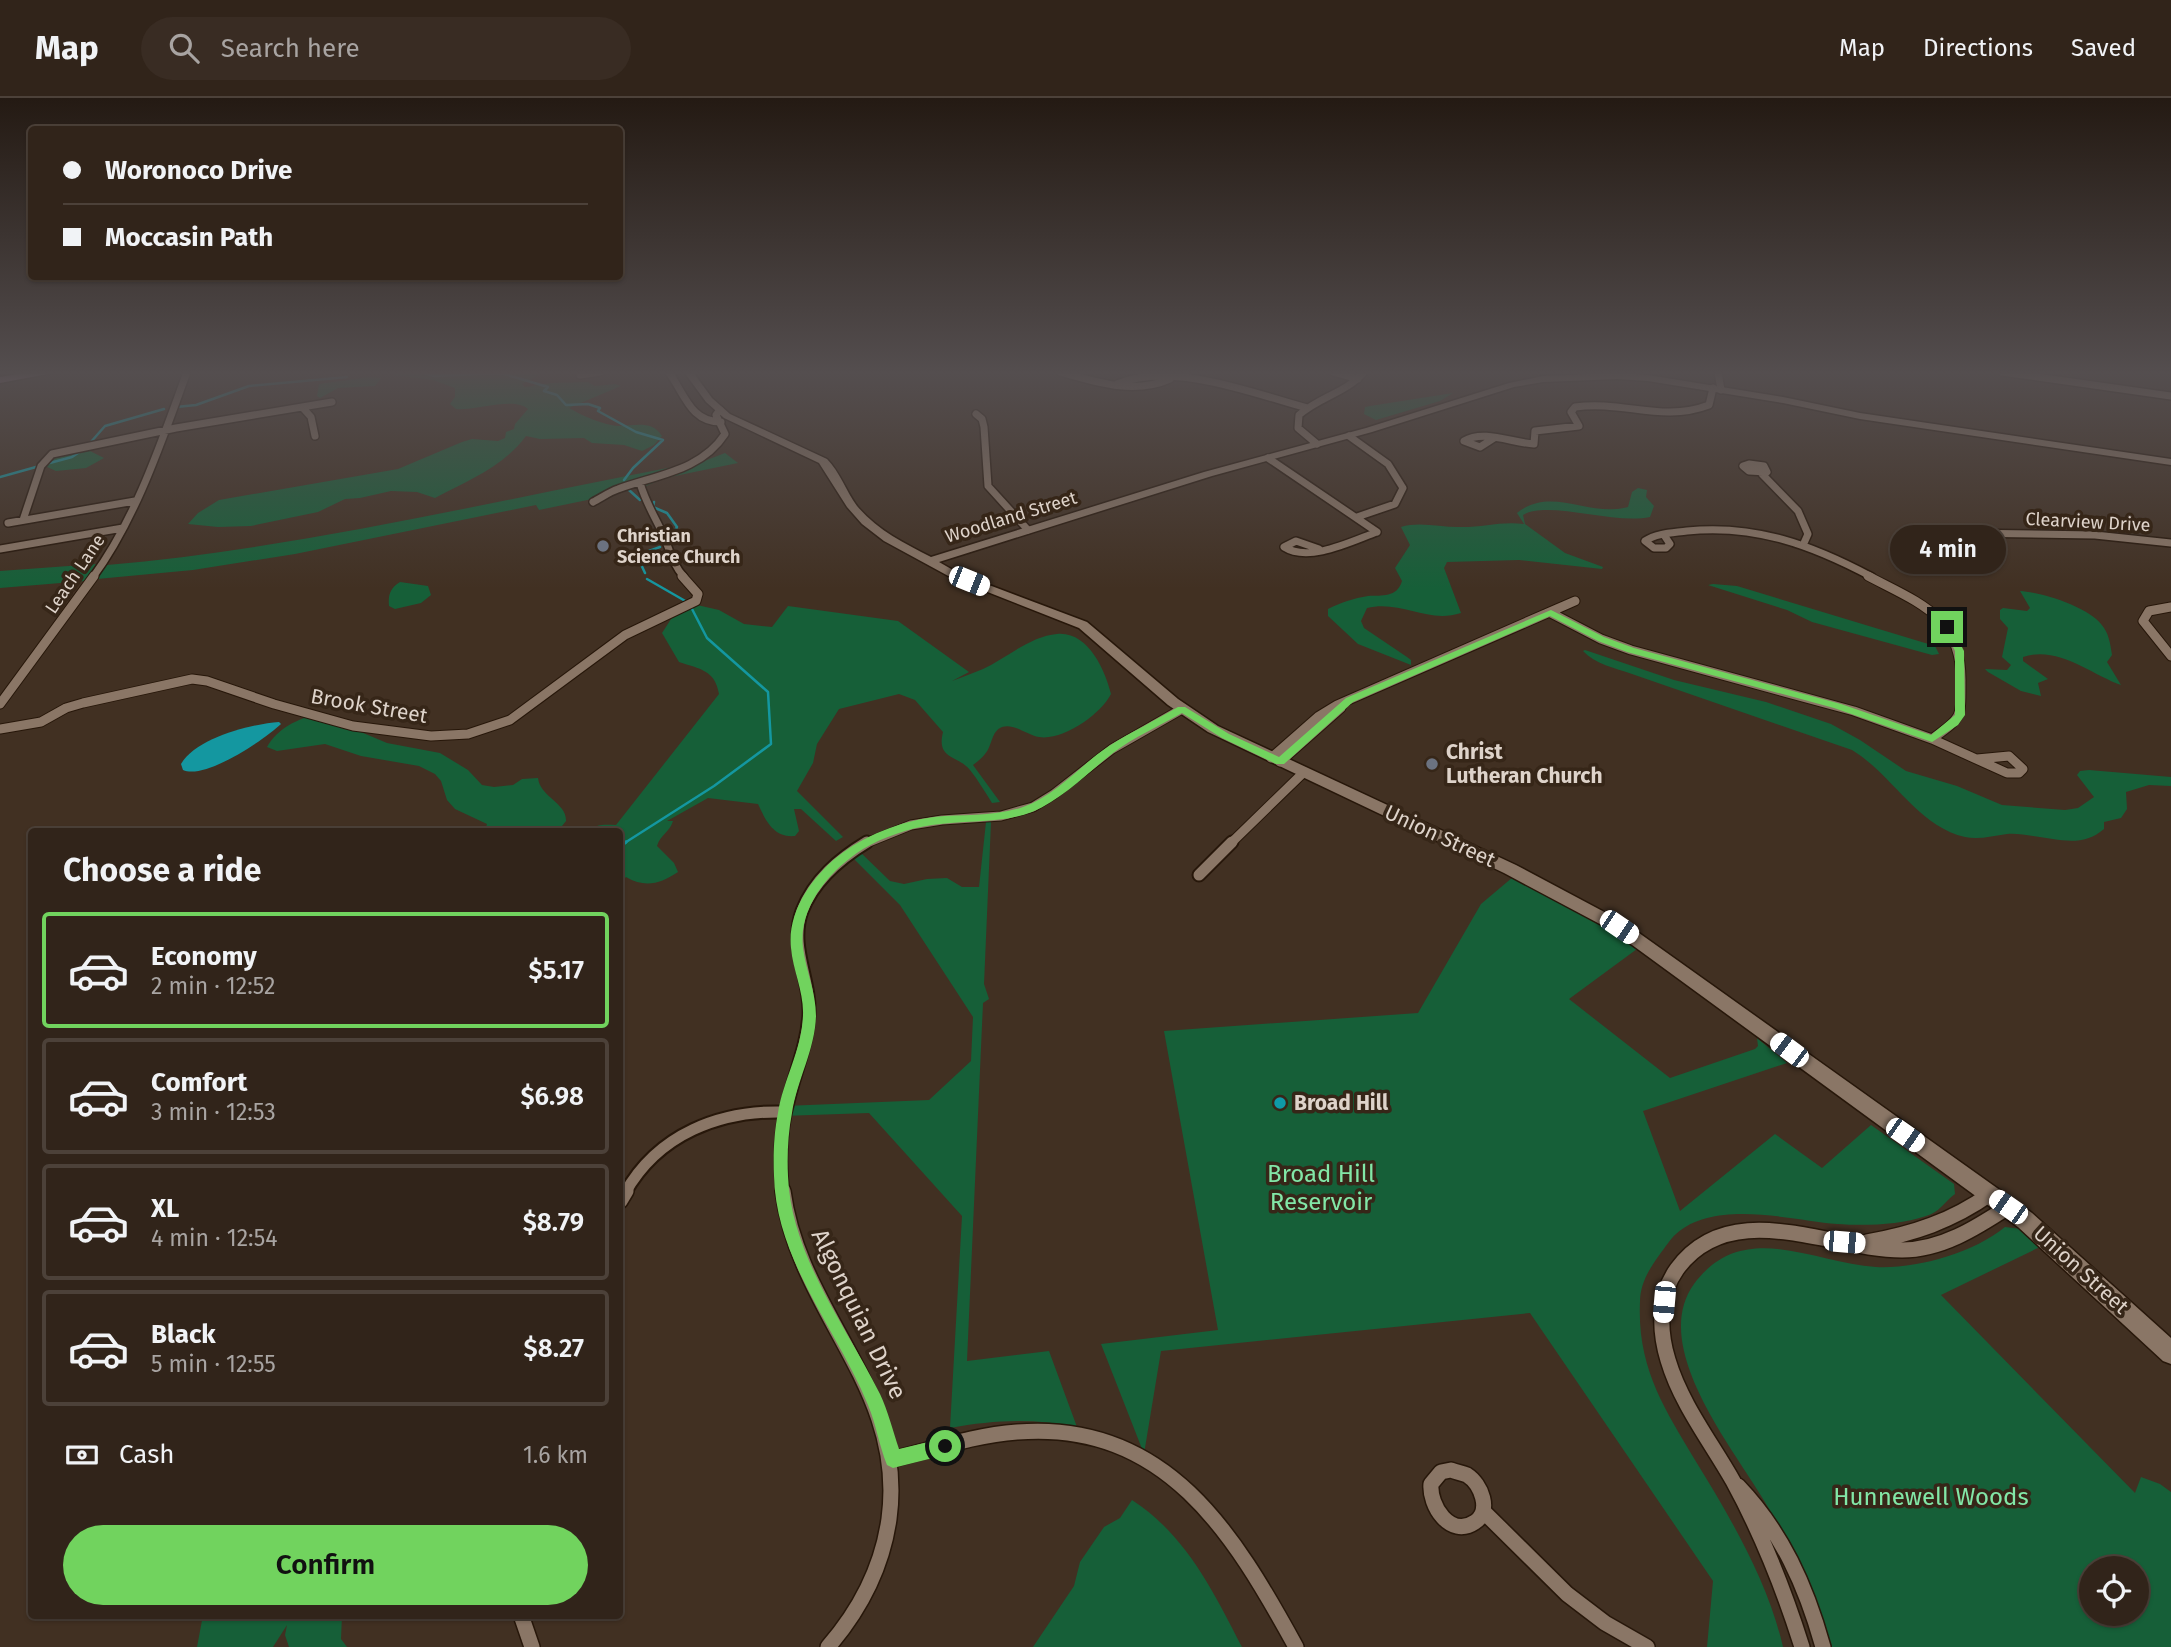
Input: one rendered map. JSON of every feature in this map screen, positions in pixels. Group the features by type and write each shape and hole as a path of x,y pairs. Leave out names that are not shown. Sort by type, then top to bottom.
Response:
{"street":[{"path":"23,520 41,466 52,454 102,444"},
{"name":"Leach Lane","path":"0,704 111,553 160,444"},
{"path":"593,502 614,490 668,473 709,453 717,444"},
{"name":"Union Street","path":"788,444 823,460 833,472 846,499 860,516 888,538 928,562 995,592 1053,611 1083,625 1182,709 1226,736 1510,869 1619,927 1896,1129 2008,1207 2039,1231 2171,1353"},
{"path":"985,444 988,486 1028,530"},
{"name":"Woodland Street","path":"928,562 1316,444"},
{"path":"1357,517 1395,503 1403,488 1400,480 1382,460 1360,444"},
{"name":"Woodland Street","path":"2051,444 2171,462"},
{"path":"1268,458 1377,532 1319,549"},
{"path":"1762,474 1802,517 1808,534 1804,543"},
{"name":"Brook Street","path":"0,729 41,722 66,708 83,703 192,679 207,681 301,712 363,727 423,736 474,733 502,724 535,704 641,624 696,601 697,591 676,567 661,529 647,506 640,483"},
{"path":"8,523 135,500"},
{"path":"0,549 123,527"},
{"path":"1664,535 1703,528 1732,528 1765,532 1804,543 1836,557 1917,603 1942,621 1952,633 1959,651 1960,715 1955,723 1932,739"},
{"name":"Clearview Drive","path":"1961,533 2095,535 2171,543"},
{"path":"1276,760 1349,700 1575,601"},
{"path":"2171,607 2149,611 2143,621 2171,656"},
{"path":"1551,613 1601,639 1631,650 1838,706 1932,739 1977,759"},
{"name":"Algonquian Drive","path":"828,1647 865,1596 880,1563 894,1506 893,1459 875,1402 807,1271 793,1238 781,1177 785,1112 805,1047 809,1017 808,993 797,948 798,926 808,897 830,869 861,845 896,830 933,821 997,817 1037,805 1053,796 1112,748 1182,709"},
{"path":"1199,875 1303,773"},
{"path":"623,1197 644,1166 686,1133 730,1115 758,1110 785,1112"},
{"path":"1861,1243 1932,1228 1959,1215 1990,1194"},
{"path":"1802,1647 1785,1597 1733,1482 1685,1402 1668,1359 1663,1311 1668,1284 1675,1271 1695,1251 1719,1237 1733,1233 1765,1230 1901,1250 1921,1247 1975,1227 2008,1207"},
{"path":"893,1459 990,1435 1031,1431 1074,1435 1139,1455 1175,1477 1193,1492 1223,1525 1254,1572 1296,1647"},
{"path":"1733,1482 1760,1510 1780,1542 1809,1604 1823,1647"},
{"path":"1483,1511 1567,1594 1605,1623 1647,1647"},
{"path":"522,1619 532,1647"}],"green space":[{"path":"457,444 519,444 497,464 435,498 417,492 391,491 345,499 318,512 251,526 188,524 198,513 219,500 398,469"},
{"path":"613,444 655,444 642,451"},
{"path":"86,449 104,458 86,468 56,471 45,466 57,457"},
{"path":"725,453 738,463 665,478 646,486 645,484"},
{"path":"678,466 646,479 620,484 597,498 539,510 536,505 295,554 193,570 97,579 107,565 322,536"},
{"path":"1638,488 1647,490 1646,497 1654,506 1650,517 1618,518 1548,510 1523,515 1525,524 1565,553 1603,567 1602,569 1519,560 1447,562 1444,568 1461,613 1437,616 1392,607 1367,608 1361,621 1364,628 1411,660 1411,665 1358,644 1328,616 1328,609 1342,603 1397,590 1402,581 1395,568 1410,545 1401,527 1524,524 1517,513 1530,505 1543,502 1599,509 1628,507 1632,492"},
{"path":"96,564 85,581 0,588 0,571"},
{"path":"400,582 428,586 431,595 421,603 395,609 389,606 389,595"},
{"path":"1708,585 1737,586 1935,646 1939,654 1932,655 1812,622 1787,610"},
{"path":"2020,591 2064,602 2095,618 2104,627 2110,642 2112,655 2107,662 2121,685 2073,662 2048,655 2023,657 2023,661 2048,679 2038,683 2041,696 2021,691 1988,672 1985,669 2007,670 2011,665 2002,657 2008,628 2000,619 2000,610 2003,608 2027,611 2030,608"},
{"path":"697,605 719,610 744,624 772,627 788,606 898,621 969,672 952,681 983,669 1038,639 1057,634 1068,635 1086,645 1093,654 1111,694 1099,710 1059,735 1039,737 1007,726 998,729 987,751 973,765 1000,802 992,803 970,770 945,752 943,732 915,700 899,694 839,709 817,744 813,763 797,791 843,837 836,841 801,809 794,809 799,831 795,836 787,836 775,831 758,804 708,798 667,821 673,821 657,846 674,863 678,872 652,883 640,883 626,877 623,880 623,828 593,828 616,825 719,694 710,675 679,662 662,633 673,616"},
{"path":"1583,651 1674,680 1766,702 1831,724 1906,771 1957,786 2002,805 2065,810 2078,808 2094,797 2077,775 2080,771 2171,777 2171,786 2149,785 2126,792 2127,809 2121,818 2104,822 2104,829 2087,839 2070,841 2013,834 1965,837 1933,822 1880,772 1852,750 1606,665 1593,659"},
{"path":"318,714 387,743 440,753 468,770 482,785 513,785 522,779 538,778 543,790 562,809 566,821 560,828 486,828 487,824 455,809 447,800 441,781 435,774 419,766 361,756 325,744 277,751 267,747 271,740 289,725"},
{"path":"986,822 991,822 984,984 989,999 983,1003 967,1361 1049,1351 1077,1427 1014,1421 950,1428 962,1216 869,1113 782,1116 785,1106 929,1100 971,1061 973,1017 900,905 851,856 859,851 890,881 904,884 947,878 962,887 979,887"},
{"name":"Broad Hill Reservoir","path":"1513,877 1585,915 1637,949 1569,999 1670,1078 1755,1049 1758,1046 1757,1038 1787,1063 1643,1111 1680,1211 1775,1134 1822,1168 1871,1125 1954,1184 1955,1194 1935,1212 1893,1223 1837,1224 1776,1216 1732,1214 1692,1223 1674,1236 1652,1265 1643,1283 1640,1295 1640,1325 1643,1347 1655,1386 1758,1574 1783,1647 1707,1647 1713,1581 1530,1313 1161,1351 1144,1454 1101,1344 1218,1330 1164,1031 1418,1013 1481,904"},
{"name":"Hunnewell Woods","path":"2005,1227 2021,1229 2042,1246 1941,1295 2135,1493 2141,1477 2160,1484 2171,1492 2171,1647 1832,1647 1812,1595 1771,1512 1703,1401 1690,1370 1682,1339 1683,1310 1694,1284 1713,1264 1734,1253 1779,1249 1852,1264 1892,1267 1944,1258 1977,1244"},
{"path":"1132,1500 1151,1514 1183,1547 1209,1585 1242,1647 1033,1647 1074,1586 1080,1562 1104,1527 1120,1518"},
{"path":"202,1619 342,1619 341,1639 347,1647 289,1647 285,1635 287,1625 273,1647 197,1647"}],"water":[{"path":"279,722 281,724 273,731 234,757 205,769 193,772 183,770 181,764 188,755 211,740 240,729"}],"waterway":[{"path":"624,480 658,444"},
{"path":"46,464 72,457 81,451"},
{"path":"0,477 36,467"},
{"path":"629,490 640,500"},
{"path":"654,502 653,507 667,513 677,527 668,542"},
{"path":"645,573 639,560 649,551 660,547"},
{"path":"647,579 687,602"},
{"path":"623,844 714,786 771,744 768,692 707,638 691,607"}],"place":[{"name":"Christian Science Church","path":"603,546"},
{"name":"Christ Lutheran Church","path":"1432,764"},
{"name":"Broad Hill","path":"1280,1103"}],"route":[{"path":"945,1446 893,1459 875,1402 799,1255 785,1206 781,1177 785,1112 805,1047 809,1017 808,993 796,938 804,906 813,889 839,860 861,845 908,826 933,821 997,817 1028,809 1053,796 1112,748 1182,709 1226,736 1280,762 1349,700 1551,613 1601,639 1631,650 1838,706 1932,739 1938,732 1955,723 1960,715 1959,651 1956,640 1947,627"}]}
